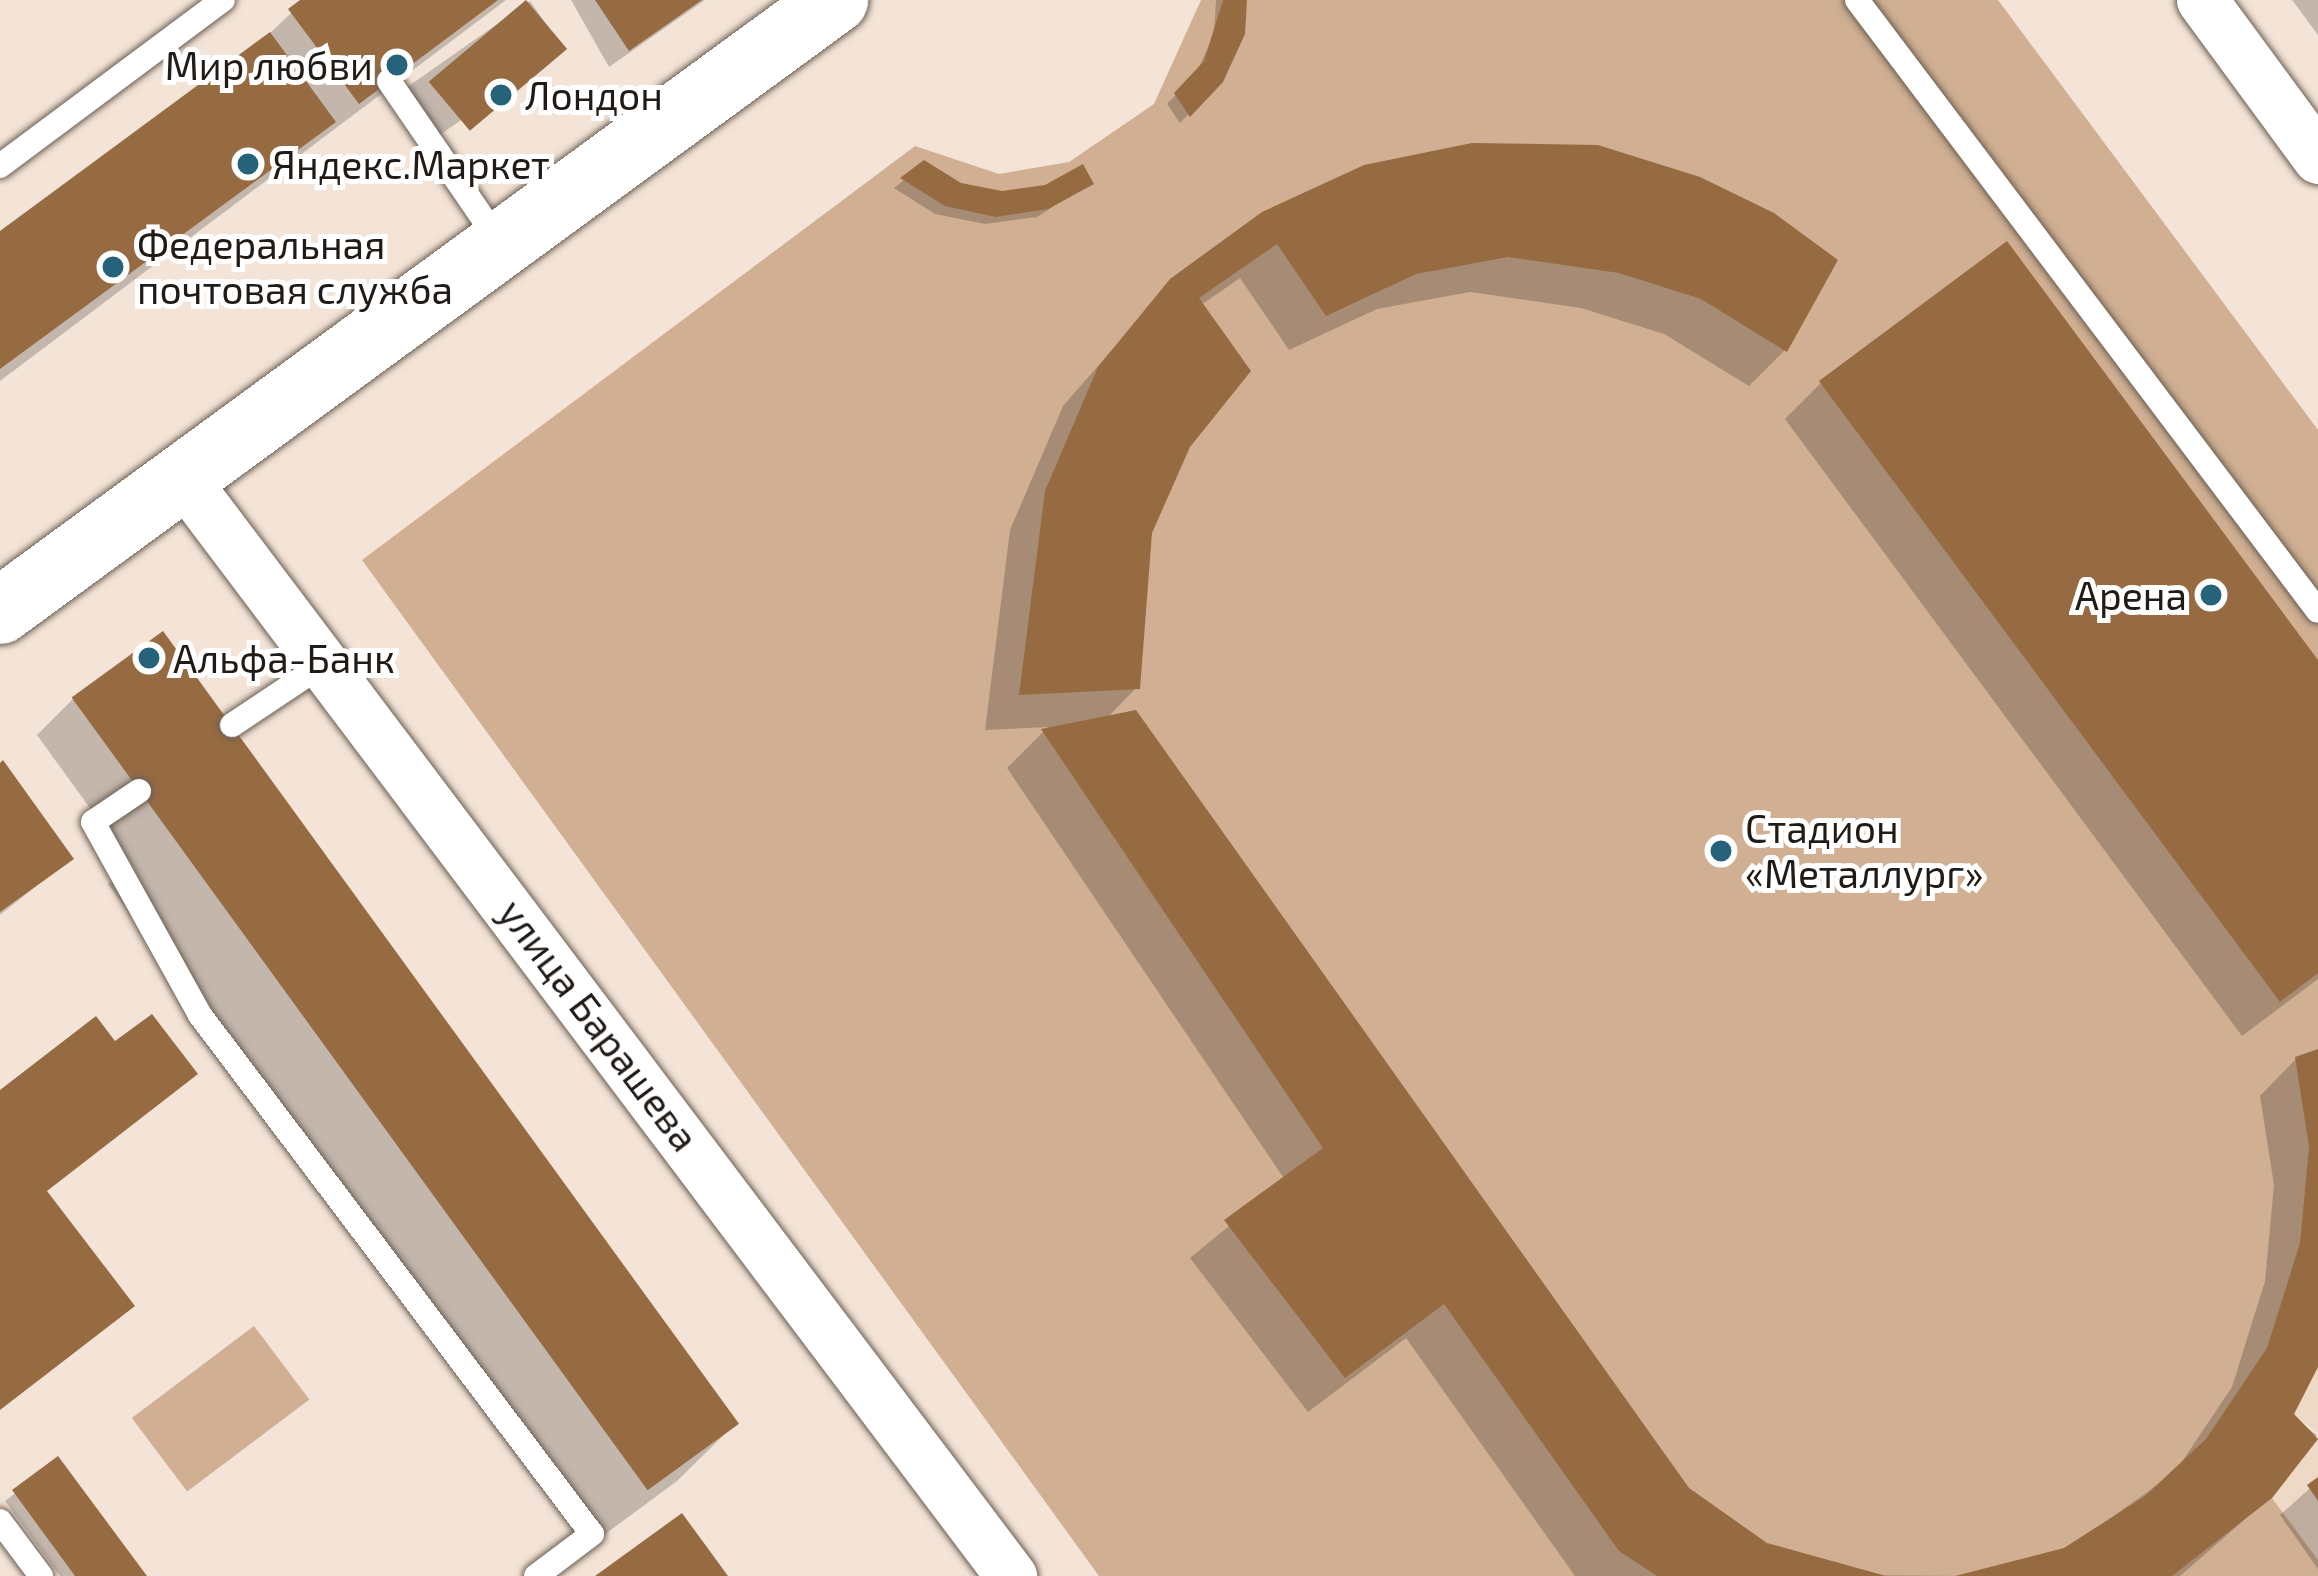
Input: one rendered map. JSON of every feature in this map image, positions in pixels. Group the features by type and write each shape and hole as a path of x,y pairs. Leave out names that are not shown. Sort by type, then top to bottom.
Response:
{"main road":[{"path":"0,610 835,0"}],"street":[{"path":"2202,0 2318,158"},
{"name":"улица Барашева","path":"182,477 328,661 996,1571"}],"lane":[{"path":"0,166 223,0"},
{"path":"1857,0 2318,611"},
{"path":"389,82 501,244"},
{"path":"232,724 328,661"},
{"path":"140,791 93,822 200,1015 592,1534 536,1576"},
{"path":"0,1520 41,1576"}],"shaded area":[{"path":"1201,0 1998,0 2318,430 2318,1367 2294,1414 2318,1439 2272,1498 2318,1560 2318,1576 1099,1576 362,560 915,146 999,174 1069,162 1154,104"},
{"path":"254,1326 309,1399 187,1492 132,1418"},
{"path":"2318,1367 2318,1433 2294,1414"},
{"path":"2318,1439 2318,1560 2272,1498"}],"building":[{"path":"300,0 498,0 359,104 288,9"},
{"path":"526,0 567,49 470,131 429,82"},
{"path":"595,0 702,0 629,51"},
{"path":"1223,0 1247,0 1245,34 1223,82 1190,117 1174,93 1204,61"},
{"path":"270,32 336,122 0,369 0,231"},
{"path":"1472,143 1598,145 1700,177 1774,213 1838,260 1787,352 1701,299 1619,273 1508,257 1416,274 1326,316 1277,244 1199,298 1251,371 1190,447 1152,533 1140,689 1019,695 1045,491 1098,367 1170,279 1262,212 1364,165"},
{"path":"924,160 961,183 1002,191 1045,185 1083,164 1094,184 1048,209 996,217 945,206 900,178"},
{"path":"2007,241 2318,660 2318,973 2280,1002 1819,381"},
{"path":"163,631 739,1424 648,1490 72,697"},
{"path":"1136,710 1689,1488 1767,1543 1886,1576 1657,1576 1619,1551 1444,1304 1345,1378 1224,1220 1323,1148 1041,729"},
{"path":"3,760 74,859 0,912 0,763"},
{"path":"152,1014 198,1074 47,1191 135,1306 0,1410 0,1090 96,1016 115,1041"},
{"path":"2318,1049 2318,1367 2294,1414 2318,1439 2272,1498 2172,1576 1955,1576 2064,1548 2145,1496 2206,1439 2267,1348 2300,1243 2309,1147 2295,1057"},
{"path":"58,1456 147,1576 75,1576 12,1490"},
{"path":"2318,1477 2318,1501 2307,1485"},
{"path":"682,1513 728,1576 595,1576"}],"place":[{"name":"Мир любви","path":"397,65"},
{"name":"Лондон","path":"501,95"},
{"name":"Яндекс.Маркет","path":"248,164"},
{"name":"Федеральная почтовая служба","path":"113,267"},
{"name":"Арена","path":"2211,595"},
{"name":"Альфа-Банк","path":"149,658"},
{"name":"Стадион «Металлург»","path":"1721,851"}]}
